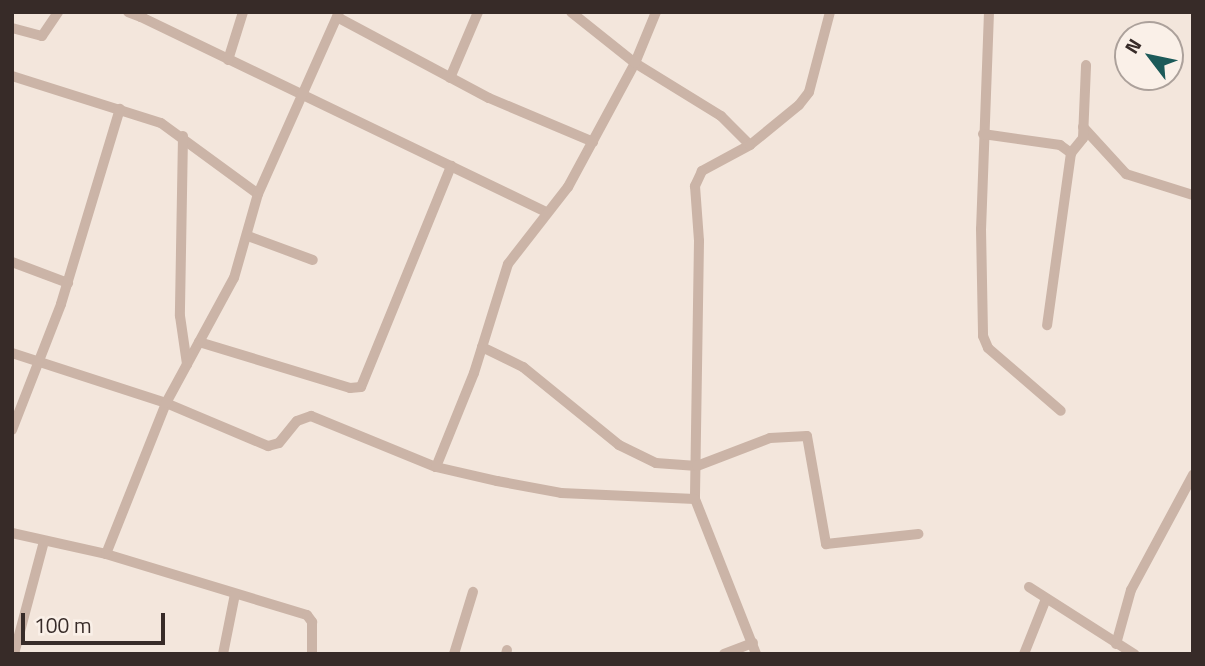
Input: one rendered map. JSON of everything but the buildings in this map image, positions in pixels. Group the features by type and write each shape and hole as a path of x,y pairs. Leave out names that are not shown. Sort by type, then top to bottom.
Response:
{"street":[{"path":"12,28 43,36 58,12"},
{"path":"128,12 142,15 228,60 546,212"},
{"path":"228,60 243,12"},
{"path":"450,78 478,12"},
{"path":"570,12 635,63 721,116 750,145"},
{"path":"436,467 482,347 508,264 568,187 635,63 656,12"},
{"path":"724,654 755,648 695,499 699,241 695,186 702,170 750,145 799,105 808,92 830,12"},
{"path":"989,12 981,229 985,343 1061,411"},
{"path":"106,554 166,403 234,278 258,194 338,15 450,78 593,142"},
{"path":"1047,326 1071,153 1083,138 1086,65"},
{"path":"12,76 149,117 183,136 258,194"},
{"path":"12,430 68,283 120,109"},
{"path":"1083,127 1126,174 1193,195"},
{"path":"983,134 1060,145 1071,153"},
{"path":"183,136 180,316 187,365"},
{"path":"199,342 350,388 361,387 368,379 408,265 451,166"},
{"path":"248,236 313,260"},
{"path":"12,262 68,283"},
{"path":"482,347 523,367 636,456 656,463 697,466 759,441 803,434 812,443 815,495 826,544 918,534"},
{"path":"12,353 166,403 268,446 279,443 297,421 311,416 436,467 561,493 695,499"},
{"path":"1116,644 1131,590 1193,475"},
{"path":"12,533 106,554 307,615 312,622 312,654"},
{"path":"14,654 16,621 44,541"},
{"path":"1028,587 1134,654"},
{"path":"454,654 473,592"},
{"path":"223,654 235,594"},
{"path":"1024,654 1046,599"}]}
